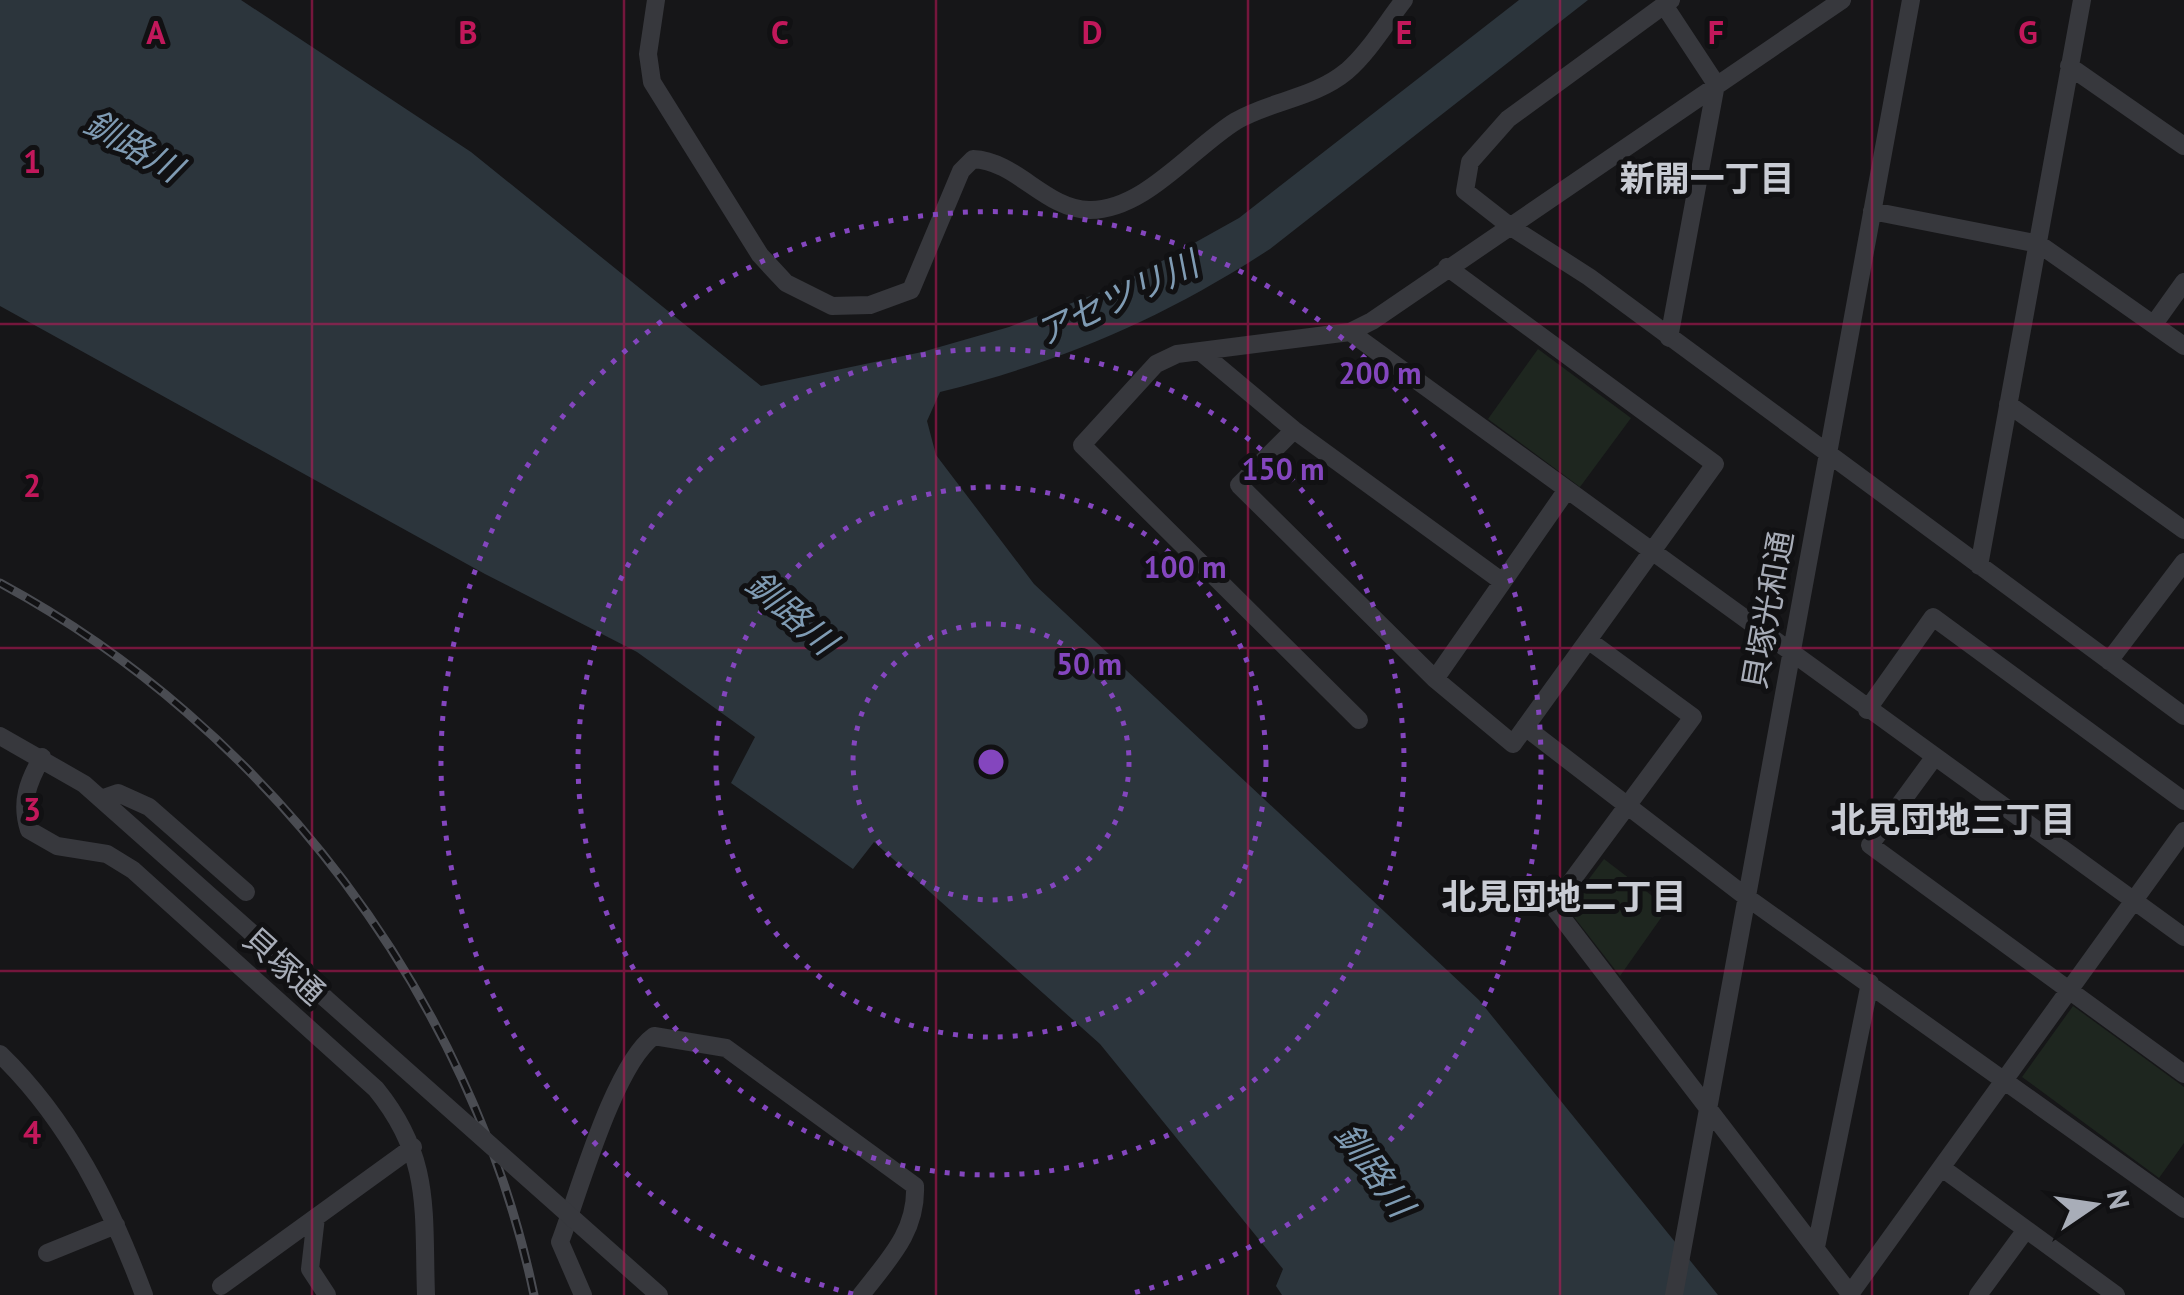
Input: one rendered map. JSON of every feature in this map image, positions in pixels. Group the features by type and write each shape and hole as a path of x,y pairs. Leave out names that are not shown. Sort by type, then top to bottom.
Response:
{"street":[{"path":"656,0 648,54 652,82 760,255 786,284 832,306 870,305 911,290 961,170 972,159 993,160 1065,205 1084,210 1132,199 1239,119 1314,94 1349,69 1404,0"},
{"path":"1359,720 1082,445 1156,364 1177,354 1350,332 1511,227 1842,0"},
{"name":"貝塚光和通","path":"1674,1295 1911,0"},
{"path":"1979,566 2082,0"},
{"path":"1668,338 1716,84 1668,2 1508,119 1470,162 1466,191 1511,227 1589,277 1668,338 1826,455 2184,716"},
{"path":"2070,66 2184,146"},
{"path":"1872,212 2039,244 2184,346"},
{"path":"1294,430 1239,485 1435,678 1513,744 1715,464 1447,267"},
{"path":"2154,324 2184,282"},
{"path":"1350,332 1790,655 2184,937"},
{"path":"1202,353 1294,430 1500,580"},
{"path":"2008,404 2184,530"},
{"path":"1435,678 1566,490"},
{"path":"2110,661 2184,562"},
{"path":"1867,710 1932,617 2184,801"},
{"path":"1588,640 1692,717 1553,906 1850,1294 2184,831"},
{"path":"1524,726 1744,896 2184,1209"},
{"path":"0,736 42,757 102,799 659,1295"},
{"name":"貝塚通","path":"42,757 27,783 23,813 29,830 57,846 107,854 134,870 376,1089 397,1116 413,1147 424,1188 426,1295"},
{"path":"1933,758 1870,845 2184,1074"},
{"path":"102,799 118,792 149,806 246,892"},
{"path":"1816,1246 1870,983"},
{"path":"583,1295 560,1242 620,1085 639,1047 654,1036 726,1048 915,1186 916,1210 905,1239 861,1295"},
{"path":"0,1054 32,1085 90,1172 144,1295"},
{"path":"221,1286 413,1147"},
{"path":"1942,1168 2116,1295"},
{"path":"316,1217 310,1268 327,1295"},
{"path":"47,1253 116,1225"},
{"path":"1978,1295 2024,1231"}],"shaded area":[{"path":"1538,349 1631,418 1580,487 1488,419"},
{"path":"1604,859 1668,908 1620,976 1567,908"},
{"path":"2073,1006 2184,1087 2184,1143 2159,1178 2022,1077"}],"water":[{"path":"0,0 241,0 471,152 761,386 922,352 1009,327 1119,285 1239,218 1519,0 1588,0 1270,249 1190,297 1111,335 1029,366 940,392 927,421 936,455 1034,584 1479,1000 1718,1295 1282,1295 1276,1286 1283,1269 1100,1044 874,842 853,869 731,783 755,737 637,652 485,574 0,306"}],"railway":[{"path":"0,583 97,643 187,713 270,793 344,881 408,977 462,1078 504,1185 534,1295"}],"district":[{"name":"新開一丁目","path":"1707,179"},
{"name":"北見団地三丁目","path":"1953,820"},
{"name":"北見団地二丁目","path":"1564,897"}],"water label":[{"name":"釧路川","path":"133,146"},
{"name":"アセツリ川","path":"1117,299"},
{"name":"釧路川","path":"791,613"},
{"name":"釧路川","path":"1374,1170"}]}
